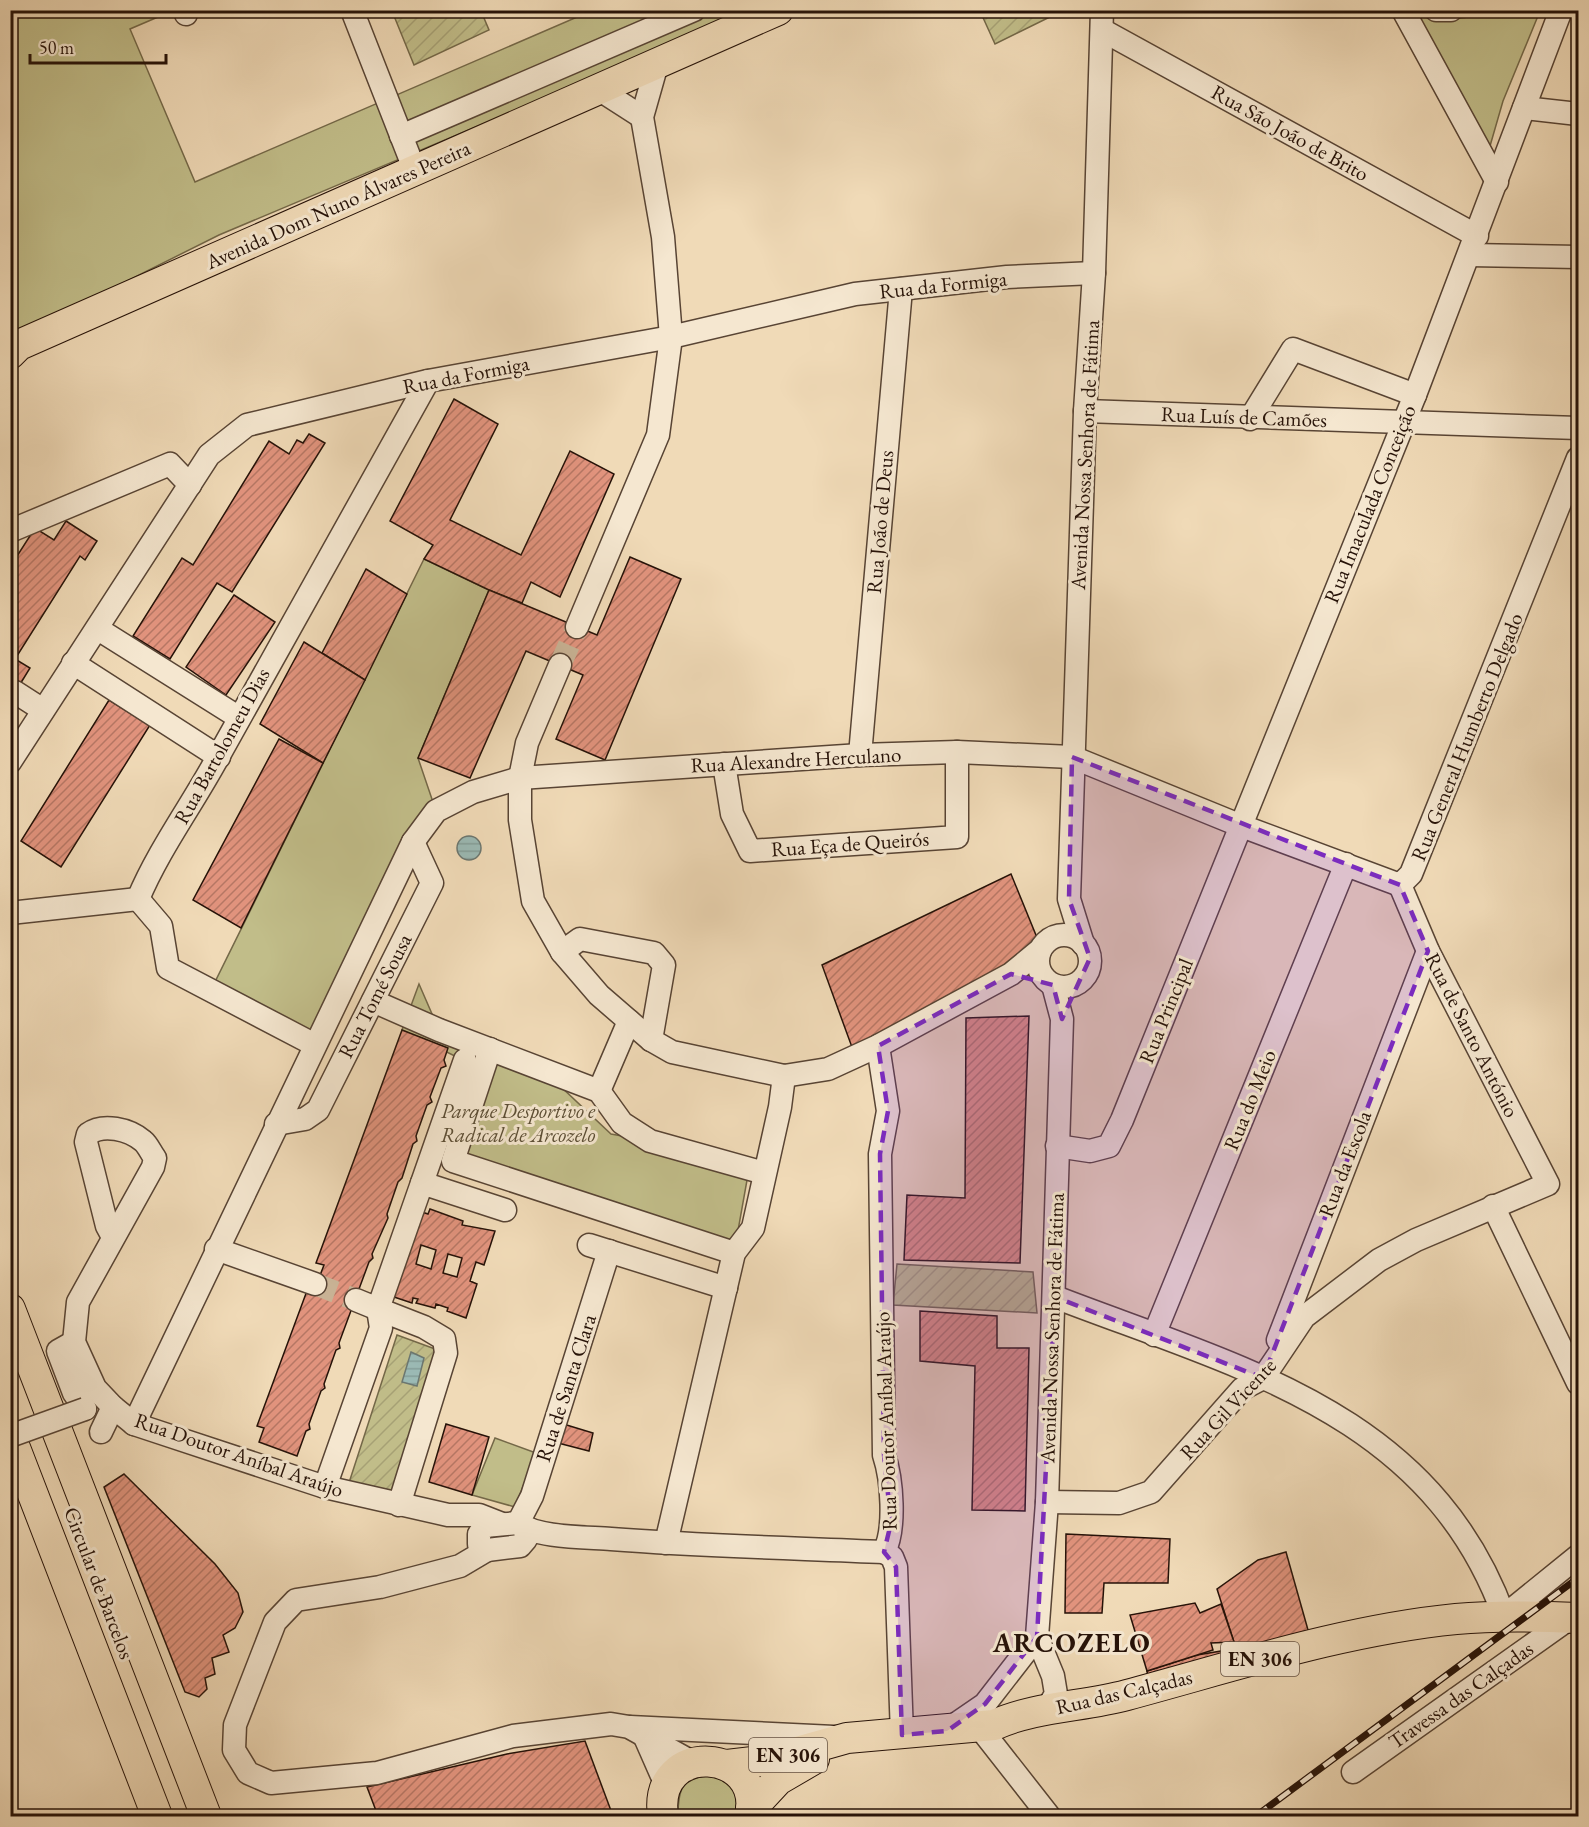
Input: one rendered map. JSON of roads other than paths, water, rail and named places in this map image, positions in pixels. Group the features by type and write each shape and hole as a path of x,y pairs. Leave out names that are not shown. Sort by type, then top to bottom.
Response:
{"main road":[{"name":"Avenida Dom Nuno Álvares Pereira","path":"13,347 778,10"},
{"path":"10,1309 206,1816"},
{"name":"Circular de Barcelos","path":"10,1350 186,1816"},
{"name":"Circular de Barcelos","path":"10,1436 157,1816"},
{"path":"10,1478 140,1816"},
{"name":"Rua das Calçadas","path":"727,1765 769,1761 848,1738 980,1728 994,1725 1016,1715 1125,1696 1313,1646 1401,1627 1456,1619 1504,1616 1574,1618"},
{"name":"Rua das Calçadas","path":"751,1813 778,1780 848,1738"},
{"name":"EN 306","path":"692,1762 704,1760 727,1765 746,1784 751,1813"},
{"path":"660,1805 681,1768 692,1762"}],"street":[{"path":"352,10 415,171"},
{"path":"401,136 693,10"},
{"path":"1403,10 1497,182"},
{"path":"1436,10 1451,10"},
{"name":"Rua Imaculada Conceição","path":"1239,825 1404,422 1473,246 1561,10"},
{"name":"Rua São João de Brito","path":"1102,20 1473,246"},
{"name":"Avenida Nossa Senhora de Fátima","path":"1083,944 1069,899 1072,757 1085,411 1094,273 1102,20"},
{"path":"577,627 658,435 671,337 663,237 642,117 657,64"},
{"path":"600,90 642,117"},
{"path":"1524,108 1578,114"},
{"path":"1473,246 1578,257"},
{"name":"Rua da Formiga","path":"10,762 209,455 248,425 428,381 671,337 855,294 1006,277 1094,273"},
{"name":"Rua João de Deus","path":"860,755 901,289"},
{"path":"1250,419 1293,349 1414,396"},
{"name":"Rua Bartolomeu Dias","path":"138,899 150,872 219,757 238,717 428,381"},
{"name":"Rua Luís de Camões","path":"1085,411 1250,419 1578,428"},
{"name":"Rua General Humberto Delgado","path":"1072,757 1239,825 1400,885 1411,874 1578,458"},
{"path":"10,531 170,464 190,484"},
{"path":"98,629 238,717"},
{"path":"74,663 219,757"},
{"path":"560,665 527,743 520,778 520,820 533,900 562,952 598,995 651,1040 672,1052 784,1076 828,1069 878,1046 1011,974 1043,946 1061,935 1077,939 1083,944 1090,958 1087,974 1081,981 1068,987 1011,974"},
{"path":"15,692 43,710"},
{"name":"Rua Alexandre Herculano","path":"520,778 860,755 957,752 1072,757"},
{"name":"Rua Eça de Queirós","path":"724,764 732,814 750,851 957,837 957,752"},
{"name":"Rua Tomé Sousa","path":"134,1424 413,842 436,810 473,792 520,778"},
{"name":"Rua Principal","path":"1057,1146 1090,1151 1109,1146 1122,1120 1239,825"},
{"name":"Rua Tomé Sousa","path":"276,1124 304,1119 318,1110 432,883 413,842"},
{"name":"Rua do Meio","path":"1154,1335 1346,864"},
{"name":"Rua de Santo António","path":"1400,885 1428,951 1548,1184"},
{"path":"10,913 138,899 161,926 168,968 315,1045"},
{"name":"Avenida Nossa Senhora de Fátima","path":"1043,946 1069,899"},
{"path":"562,952 580,939 654,953 664,965 651,1040"},
{"path":"1043,946 1038,965 1049,982"},
{"name":"Rua da Escola","path":"1263,1378 1428,951"},
{"name":"Avenida Nossa Senhora de Fátima","path":"1062,1019 1081,981"},
{"name":"Avenida Nossa Senhora de Fátima","path":"1037,1637 1047,1502 1062,1019 1049,982"},
{"path":"373,1000 439,1030 599,1091 622,1123 650,1141 764,1173"},
{"path":"599,1091 629,1021"},
{"name":"Rua Doutor Aníbal Araújo","path":"74,1342 95,1388 134,1424 325,1487 448,1515 479,1515 518,1529 568,1536 666,1543 884,1552 889,1542 891,1523 889,1470 884,1455 880,1154 888,1112 878,1046"},
{"path":"490,1049 453,1161 734,1253"},
{"path":"325,1487 381,1328 378,1309 465,1060"},
{"path":"666,1543 734,1253 753,1228 780,1107 784,1076"},
{"path":"422,1183 505,1210"},
{"name":"Rua Gil Vicente","path":"1047,1502 1119,1503 1150,1492 1242,1389 1263,1378 1304,1317 1379,1260 1493,1206 1548,1184"},
{"path":"1493,1206 1578,1383"},
{"path":"10,1436 85,1409 74,1393 58,1351 74,1342 78,1302 113,1237"},
{"name":"Rua de Santa Clara","path":"518,1529 532,1496 599,1248 726,1288"},
{"path":"216,1249 315,1284"},
{"path":"1055,1297 1294,1391 1344,1419 1402,1462 1455,1522 1483,1565 1504,1616 1578,1556"},
{"path":"356,1300 424,1327 444,1339 446,1353 399,1505"},
{"path":"101,1432 113,1407"},
{"name":"Rua Doutor Aníbal Araújo","path":"448,1515 483,1542 520,1546 518,1529"},
{"path":"483,1542 460,1566 380,1587 296,1600 275,1623 235,1725 234,1750 248,1773 271,1783 377,1773 513,1736 595,1725 637,1731 848,1738"},
{"path":"884,1552 892,1557 896,1567 902,1735"},
{"name":"Travessa das Calçadas","path":"1353,1772 1574,1618"},
{"path":"947,1731 985,1704 1037,1637 1053,1676 1056,1694 1047,1709"},
{"path":"1004,1679 1024,1670 1041,1667 1085,1703"},
{"path":"1004,1679 1005,1703 1016,1715"},
{"path":"980,1728 1049,1816"},
{"path":"637,1731 692,1762"},
{"path":"637,1731 660,1805"}],"water":[{"path":"469,836 474,837 480,843 480,853 474,859 469,860 464,859 458,853 457,848 458,843 464,837"},
{"path":"411,1352 424,1358 417,1386 402,1382"}],"tunnel":[{"path":"560,665 577,627"},
{"path":"315,1284 356,1300"}],"railway":[{"path":"1256,1816 1578,1578"}],"district":[{"name":"ARCOZELO","path":"1072,1643"}],"park label":[{"name":"Parque Desportivo e Radical de Arcozelo","path":"518,1123"}]}
